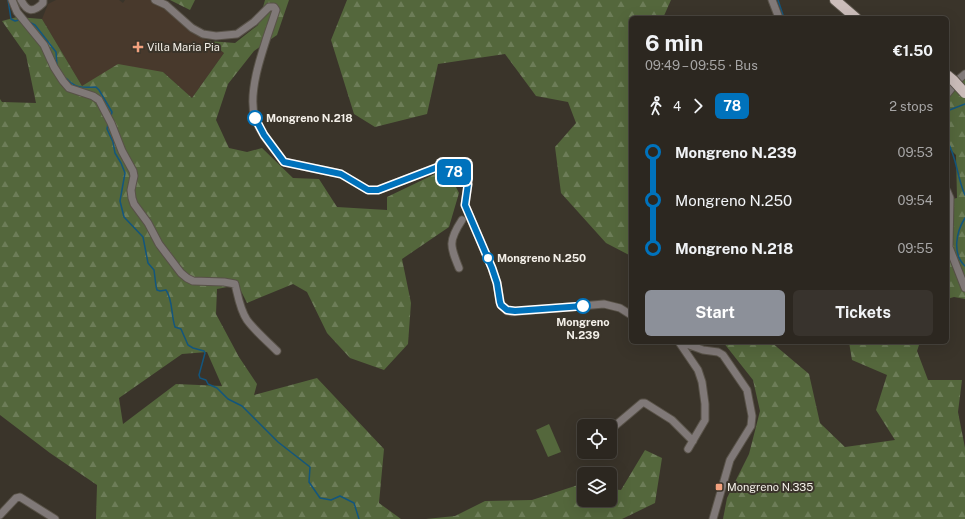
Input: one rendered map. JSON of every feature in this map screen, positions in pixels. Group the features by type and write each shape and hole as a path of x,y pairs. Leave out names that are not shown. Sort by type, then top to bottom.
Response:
{"main road":[{"path":"835,0 854,16"},
{"path":"949,77 965,92"}],"street":[{"path":"12,0 17,12 44,45 54,67 69,88 93,96 99,100 111,123 122,151 134,171 131,190 134,204 148,223 159,244 181,273 187,278 193,281 224,282 235,284 239,300 247,320 277,351"},
{"path":"21,0 24,7 30,10 37,9 43,4 43,0"},
{"path":"155,0 166,5 192,28 203,34 216,36 237,34 254,22 269,7 274,7 276,10 255,80 253,105 255,118 264,135 284,162 341,174 368,190 378,190 438,167 458,173 464,177 468,184 465,205 492,268 497,283 501,305 507,310 515,311 604,304 620,308 629,314"},
{"path":"772,0 778,16"},
{"path":"949,88 965,74"},
{"path":"949,196 949,247 965,288"},
{"path":"459,268 451,245 454,232 468,210"},
{"path":"681,344 698,370 702,382 705,404 705,420 688,448"},
{"path":"686,344 703,350 718,352 723,356 747,390 752,416 751,426 730,460 713,519"},
{"path":"617,424 642,403 645,403 672,420 693,441"},
{"path":"0,515 16,498 20,497 55,519"}],"shaded area":[{"name":"Villa Maria Pia","path":"56,0 119,0 123,3 125,0 150,0 172,13 190,32 209,41 224,53 192,98 163,72 82,86 42,19 48,4"}],"green space":[{"path":"170,0 195,0 190,10"},
{"path":"265,0 289,0 277,35 254,51 228,84 216,120 229,148 247,152 262,148 293,178 319,179 337,207 387,210 387,197 435,174 452,179 459,193 449,227 402,259 411,303 408,344 384,370 350,358 327,333 307,292 293,284 247,303 238,285 217,289 216,314 239,357 257,384 254,395 317,378 384,449 379,503 401,519 96,519 97,485 50,453 0,415 0,99 2,102 36,103 26,55 2,21 17,17 42,19 82,86 118,64 163,72 192,98 224,53 209,41 235,43 258,25","holes":["207,352 222,386 176,384 123,424 119,398 182,354"]},
{"path":"347,0 671,0 664,16 629,16 629,255 606,243 561,193 555,147 576,123 568,102 536,96 505,54 438,64 427,114 375,127 354,114 331,40"},
{"path":"965,75 965,299 954,297 949,298 949,200 957,198 956,155 949,148 949,79"},
{"path":"725,344 773,344 809,374 820,423 845,447 895,440 876,410 887,375 852,360 849,344 919,344 917,351 928,380 962,380 958,412 965,448 965,519 723,519 727,498 749,454 760,411 753,380"},
{"path":"549,424 561,452 548,457 536,430"},
{"path":"645,450 662,458 655,503 622,519 426,519 455,516 485,501 532,500 577,485 577,507 617,507 617,490 621,490"}],"waterway":[{"path":"8,0 11,19 15,21 19,20"},
{"path":"778,0 783,16"},
{"path":"29,22 35,25 56,52 57,66 62,74"},
{"path":"65,78 79,87 96,87 112,112 111,116"},
{"path":"949,110 965,104"},
{"path":"108,124 107,129 113,142 115,153 125,173 120,201 124,217 143,237 148,263 154,270 157,290 166,290 170,298 175,327 181,329 188,345 204,351 205,353 199,375 200,378 206,380 208,384 217,388 228,399 242,406 278,442 310,467 309,482 320,498 331,500 340,496 354,503 359,519"},
{"path":"949,145 965,195"},
{"path":"965,218 959,230 957,243 958,255 965,266"}],"bus line":[{"name":"78","path":"255,118 264,135 284,162 341,174 368,190 378,190 438,167 458,173 464,177 468,184 465,205 492,268 497,283 501,305 511,312 583,306"}],"place":[{"name":"Villa Maria Pia","path":"138,47"},
{"name":"Mongreno N.218","path":"255,118"},
{"name":"Mongreno N.250","path":"488,258"},
{"name":"Mongreno N.239","path":"583,306"},
{"name":"Mongreno N.335","path":"719,487"}]}
